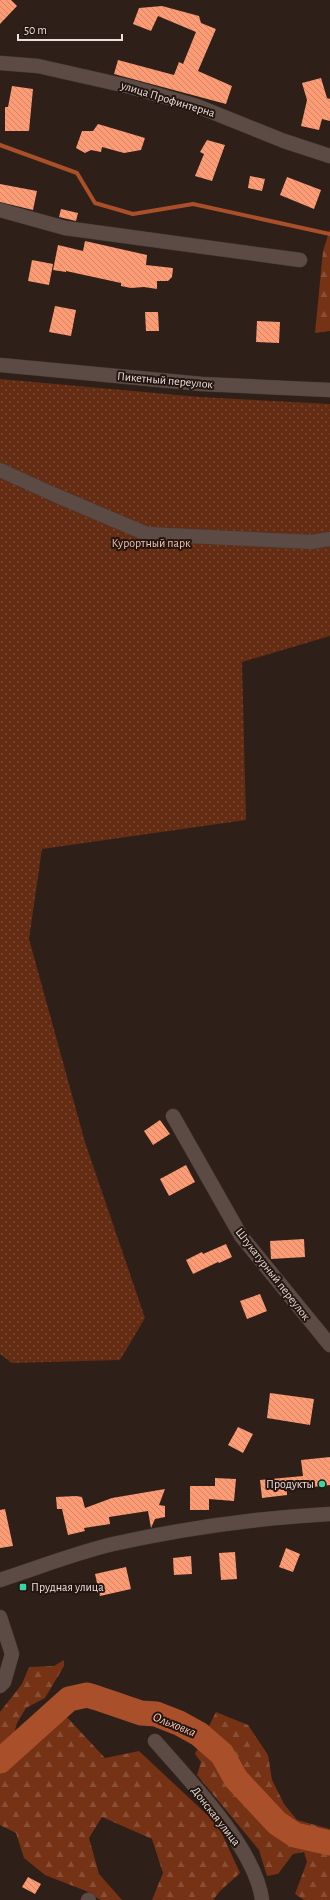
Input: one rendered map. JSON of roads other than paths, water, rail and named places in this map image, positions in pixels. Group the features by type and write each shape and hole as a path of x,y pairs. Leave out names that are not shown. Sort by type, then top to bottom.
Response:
{"street":[{"name":"улица Профинтерна","path":"0,63 38,66 131,87 197,106 284,140 330,156"},
{"path":"0,210 65,228 300,260"},
{"name":"Пикетный переулок","path":"0,365 202,384 330,390"},
{"path":"0,470 147,534 312,542 330,539"},
{"name":"Штукатурный переулок","path":"173,1116 241,1236 330,1345"},
{"path":"0,1580 112,1544 194,1528 266,1518 330,1514"},
{"path":"0,1617 12,1654 4,1682 0,1686"},
{"name":"Донская улица","path":"155,1741 233,1834 250,1862 261,1888 262,1900"}],"waterway":[{"path":"0,145 77,173 95,203 133,214 193,204 330,234"},
{"name":"Ольховка","path":"0,1761 69,1699 87,1695 141,1713 156,1714 179,1723 199,1734 222,1754 236,1779 277,1823 295,1835 330,1843"}],"place":[{"name":"Продукты","path":"322,1484"},
{"name":"Прудная улица","path":"23,1587"}],"park label":[{"name":"Курортный парк","path":"151,543"}]}
